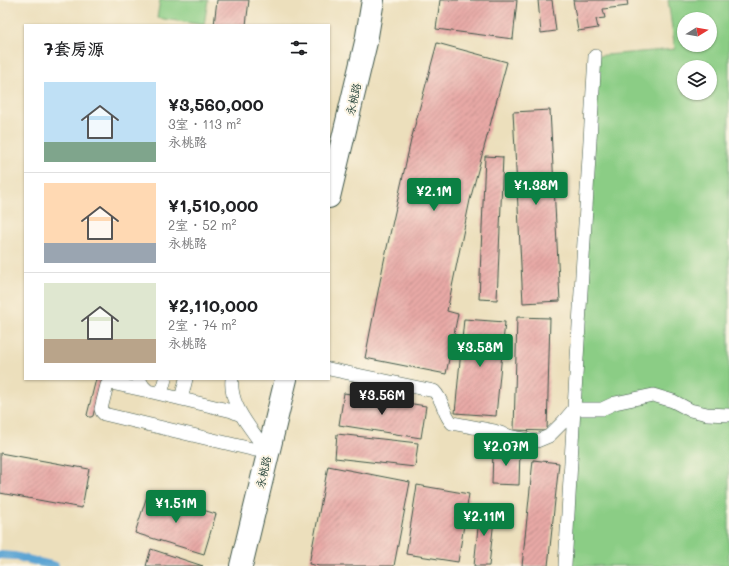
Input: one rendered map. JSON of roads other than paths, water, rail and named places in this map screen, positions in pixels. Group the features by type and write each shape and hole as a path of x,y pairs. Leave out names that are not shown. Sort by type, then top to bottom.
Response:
{"main road":[{"name":"永桃路","path":"330,189 335,145 366,42 373,0"},
{"name":"永桃路","path":"241,566 265,458 286,380"}],"lane":[{"path":"565,566 595,56"},
{"path":"330,369 434,391 439,396 448,419 452,423 494,431 512,437 537,441 549,436 574,409 602,409 615,403 653,395 673,400 690,410 707,414 729,415"},
{"path":"140,380 154,393"},
{"path":"154,393 164,380"},
{"path":"181,399 186,380"},
{"path":"232,380 233,397 241,416 259,439 264,450 265,458 104,414 101,409 107,385 111,383 232,411 241,416"}],"waterway":[{"path":"0,555 14,556 55,566"}]}
